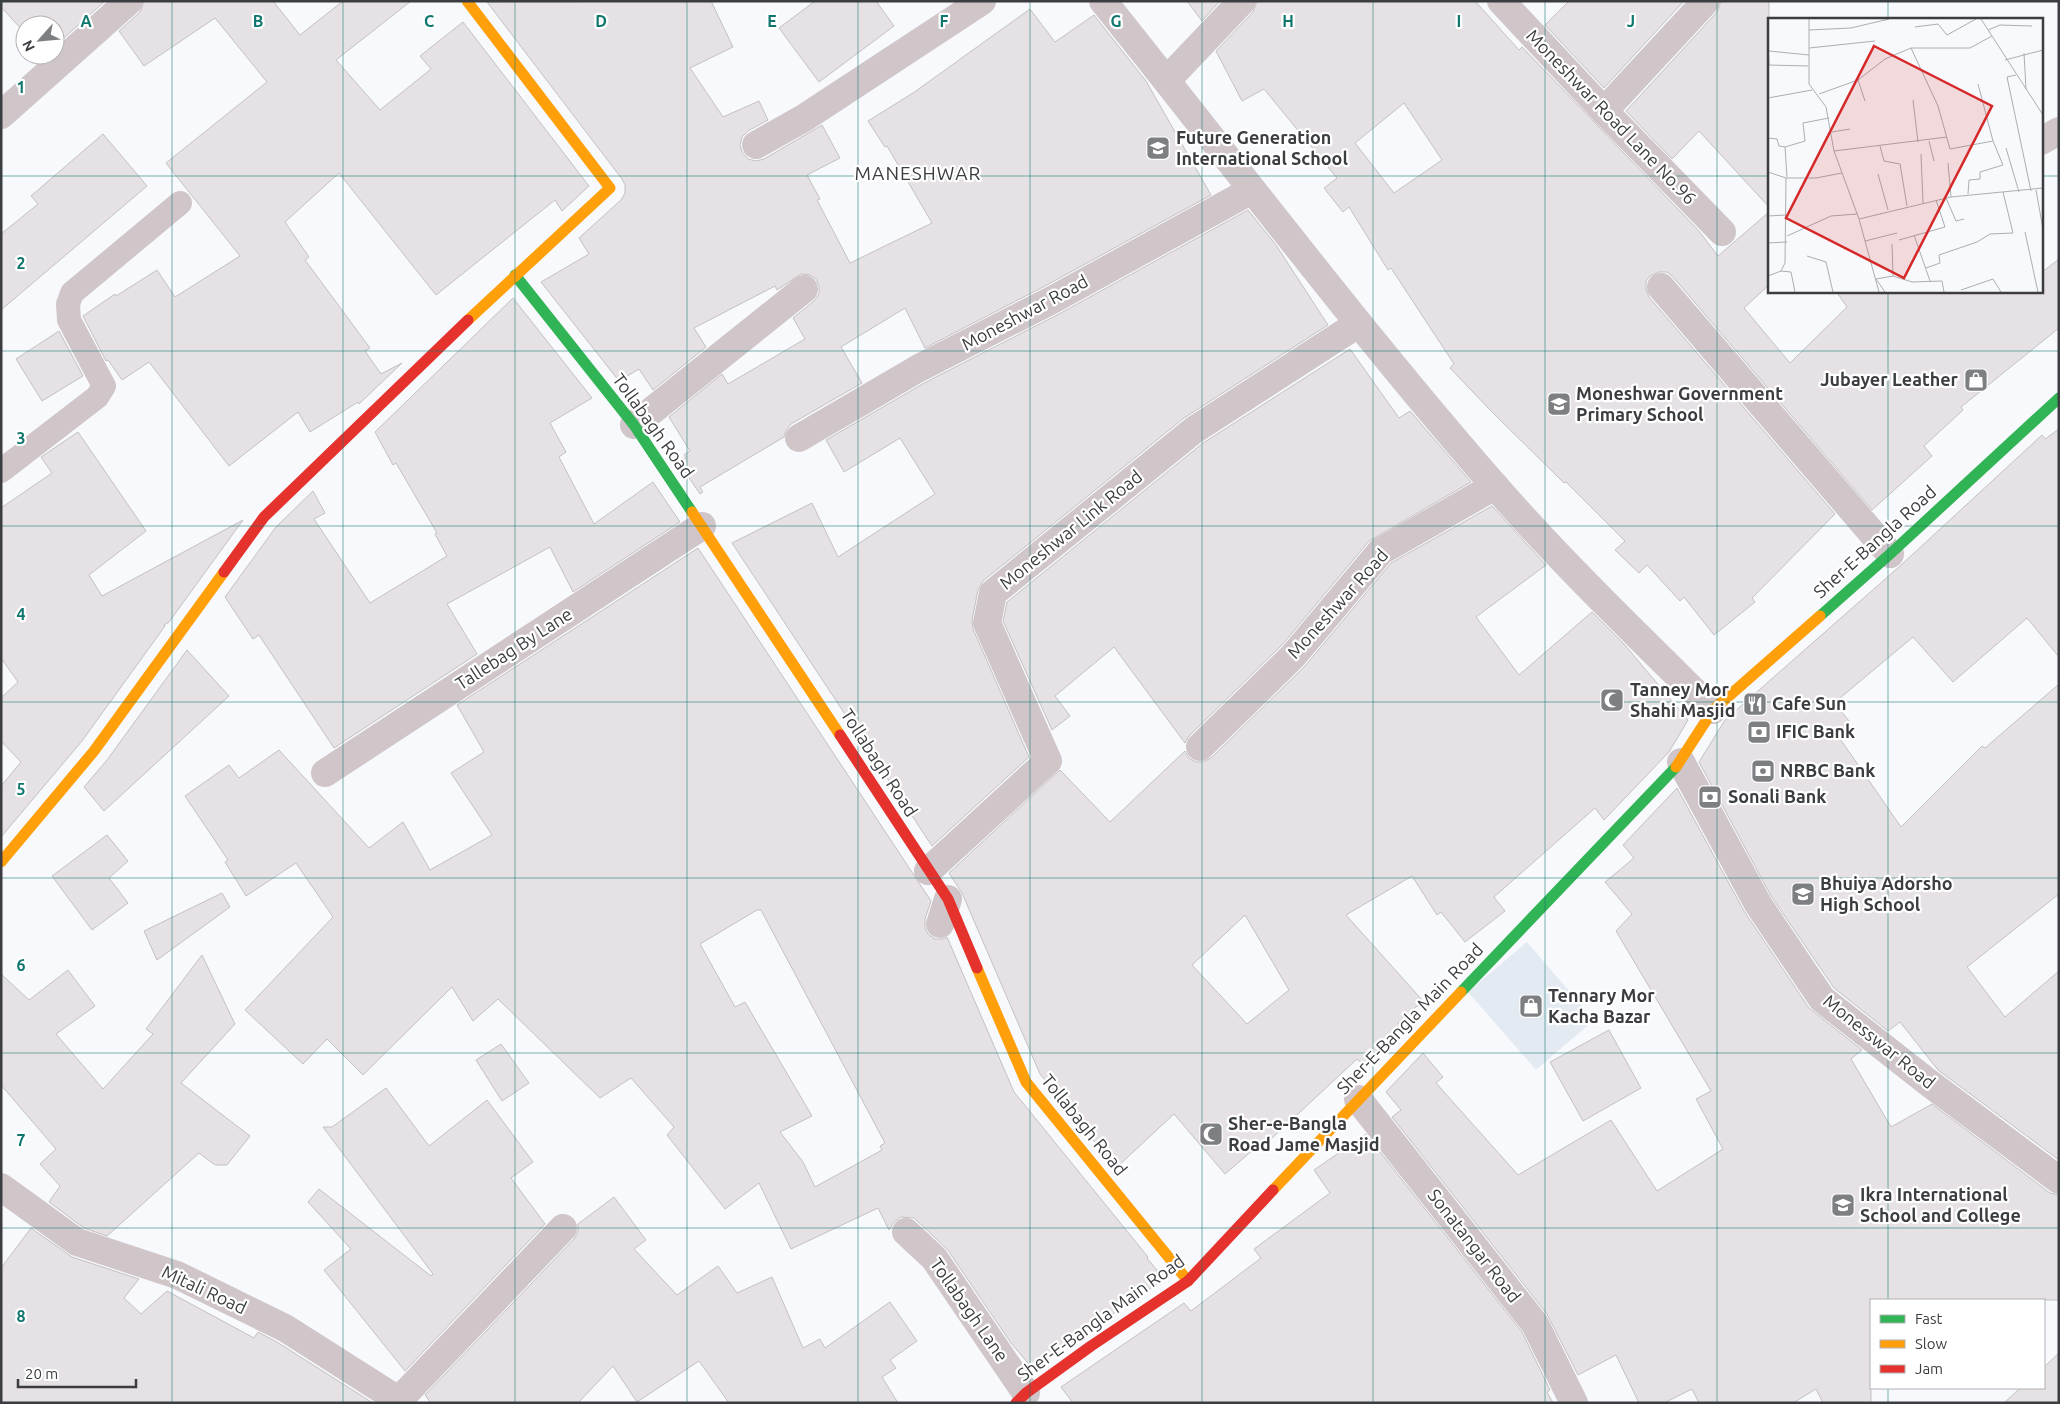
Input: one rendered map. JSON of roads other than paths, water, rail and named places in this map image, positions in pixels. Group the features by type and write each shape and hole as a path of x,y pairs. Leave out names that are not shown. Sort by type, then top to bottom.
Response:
{"street":[{"path":"1,115 129,1"},
{"path":"1,862 94,751 264,517 515,275 610,188 467,1"},
{"path":"756,145 804,118 982,1"},
{"path":"1103,1 1358,324 1495,486 1607,605 1713,710"},
{"path":"1167,80 1242,1"},
{"name":"Moneshwar Road Lane No.96","path":"1501,1 1604,111 1722,232"},
{"path":"1604,111 1706,1"},
{"path":"2042,140 2059,132"},
{"name":"Moneshwar Road","path":"800,438 919,368 1052,300 1252,190"},
{"name":"Tollabagh Road","path":"515,275 634,425 928,871 944,912 1026,1082 1188,1281"},
{"path":"1661,287 1890,554"},
{"path":"634,425 804,288"},
{"name":"Moneshwar Link Road","path":"928,871 1048,761 987,623 993,593 1194,430 1358,324"},
{"name":"Sher-E-Bangla Road","path":"1713,710 1890,554 2059,398"},
{"name":"Moneshwar Road","path":"1200,747 1294,656 1381,551 1495,486"},
{"name":"Tallebag By Lane","path":"325,773 702,526"},
{"name":"Sher-E-Bangla Main Road","path":"1021,1398 1092,1346 1188,1281 1358,1099 1681,762 1713,710"},
{"name":"Monesswar Road","path":"1681,762 1758,904 1822,999 1929,1083 2059,1180"},
{"name":"Sonatangar Road","path":"1358,1099 1535,1324 1574,1403"},
{"name":"Mitali Road","path":"1,1187 77,1242 177,1275 285,1328 402,1401"},
{"path":"402,1401 563,1228"},
{"name":"Tollabagh Lane","path":"906,1232 934,1258 1021,1398"}],"lane":[{"path":"1,471 97,397 104,386 70,320 68,304 72,293 180,203"}],"place":[{"name":"Future Generation International School","path":"1158,148"},
{"name":"Jubayer Leather","path":"1976,380"},
{"name":"Moneshwar Government Primary School","path":"1559,404"},
{"name":"Tanney Mor Shahi Masjid","path":"1612,700"},
{"name":"Cafe Sun","path":"1755,704"},
{"name":"IFIC Bank","path":"1759,732"},
{"name":"NRBC Bank","path":"1763,771"},
{"name":"Sonali Bank","path":"1710,797"},
{"name":"Bhuiya Adorsho High School","path":"1803,894"},
{"name":"Tennary Mor Kacha Bazar","path":"1531,1006"},
{"name":"Sher-e-Bangla Road Jame Masjid","path":"1211,1134"},
{"name":"Ikra International School and College","path":"1843,1205"}],"district":[{"name":"MANESHWAR","path":"918,173"}]}
